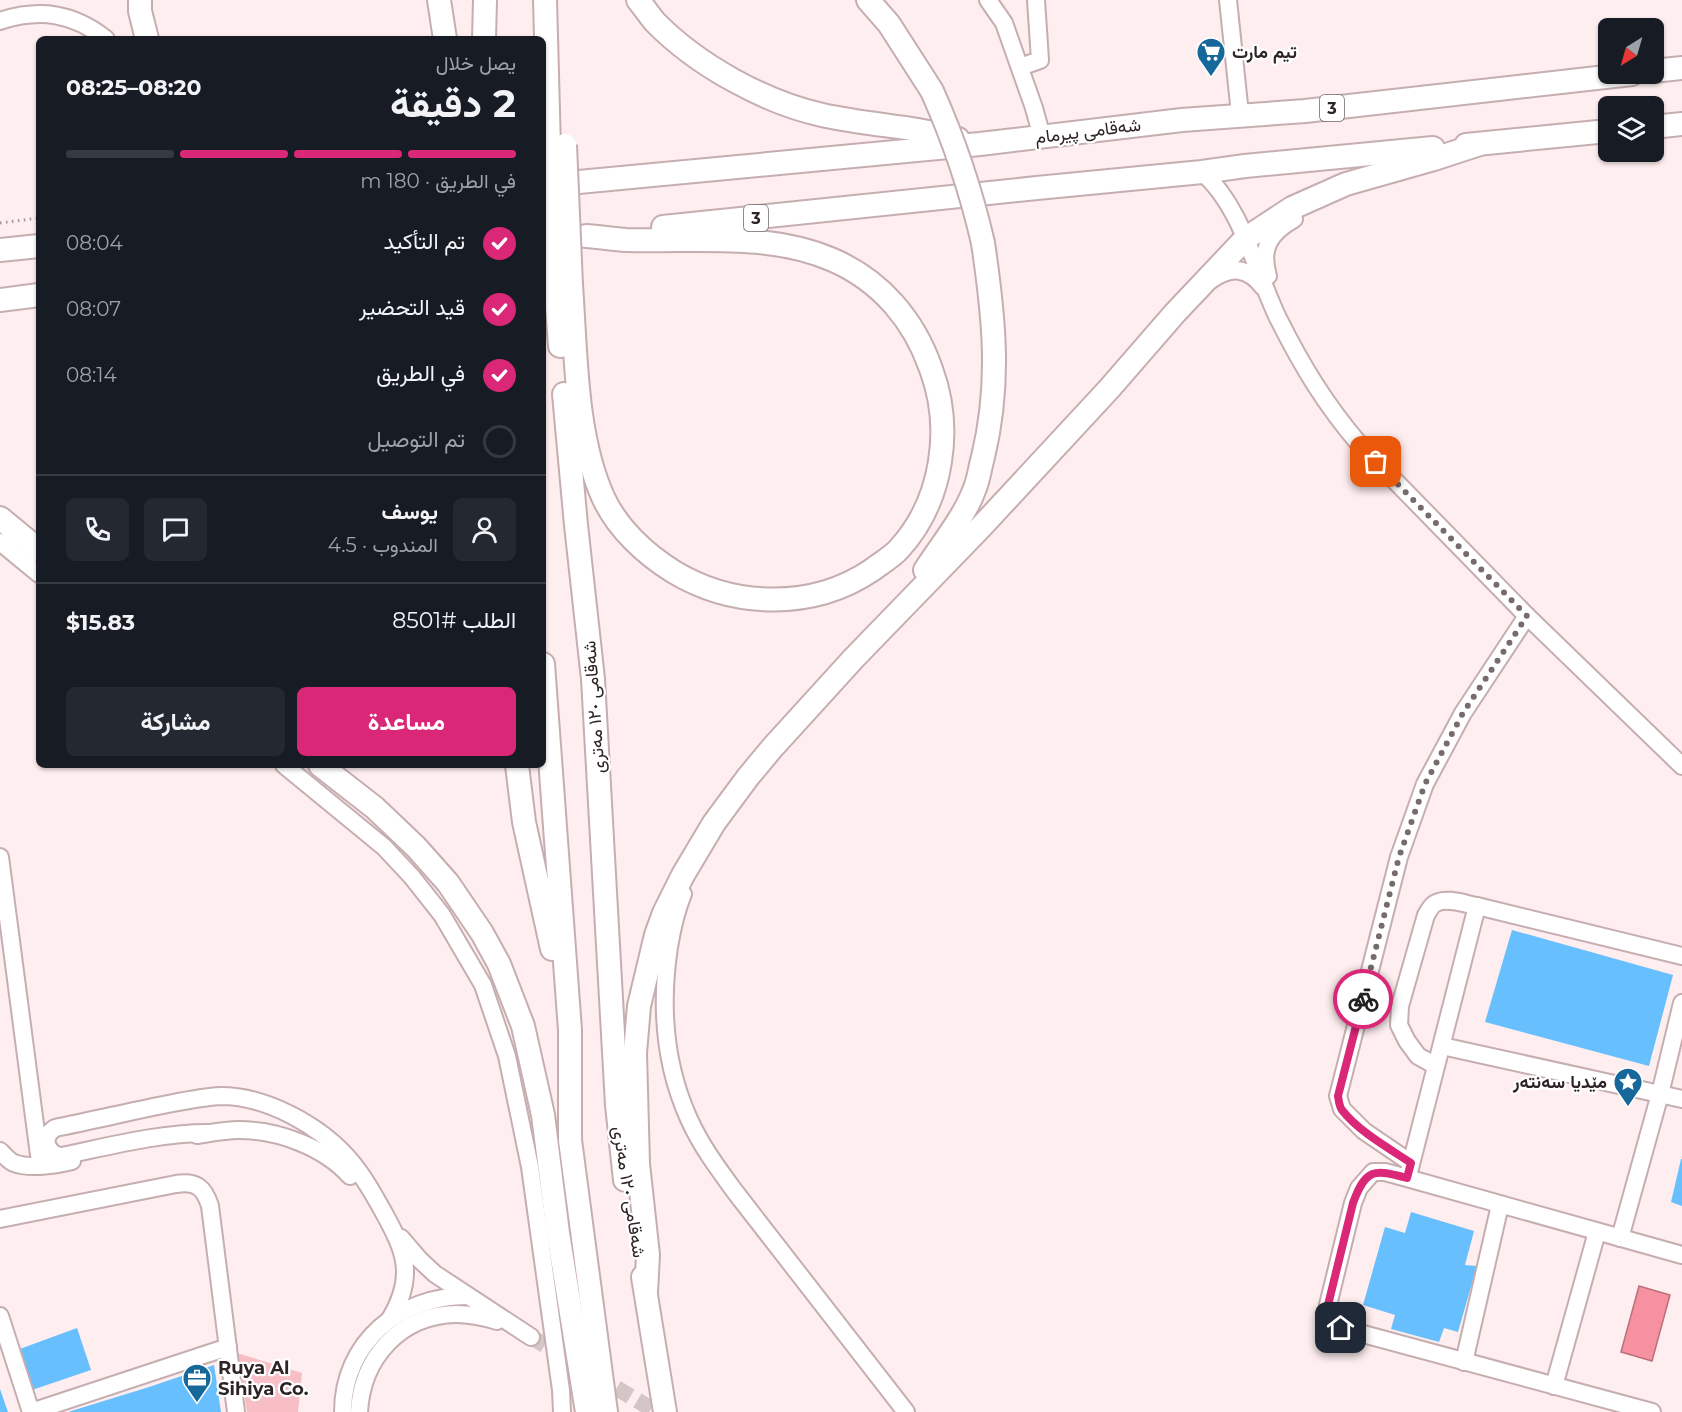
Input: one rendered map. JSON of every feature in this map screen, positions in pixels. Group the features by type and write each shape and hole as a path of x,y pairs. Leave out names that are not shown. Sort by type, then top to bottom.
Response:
{"highway":[{"path":"140,0 140,11 146,36"},
{"path":"439,0 445,36"},
{"path":"452,0 452,36"},
{"path":"484,36 485,0"},
{"name":"شەقامی ١٢٠ مەتری","path":"546,0 557,146 576,525 594,679 617,1106 628,1202 646,1292 665,1412"},
{"path":"638,0 655,21 682,45 707,63 759,92 820,114 917,130 980,144"},
{"path":"868,0 890,24 932,91 975,206 983,243 992,317 995,381 985,449 975,488 958,520 894,616"},
{"path":"884,0 913,59"},
{"path":"1664,70 1682,68"},
{"name":"شەقامی پیرمام","path":"546,185 980,144 1240,114 1305,111 1598,78"},
{"path":"1664,126 1682,124"},
{"name":"3","path":"546,238 586,236 1237,167 1598,132"},
{"path":"646,1292 648,1254 638,1164 635,1053 639,1006 653,945 664,913 687,867 714,823 747,777 894,616 1109,389 1245,239 1292,208 1346,184 1480,144"},
{"path":"563,284 588,448 595,474 613,514 647,553 687,580 708,589 746,599 764,600 804,597 839,587 862,576 900,549 922,515 937,481 942,446 942,411 936,381 921,344 887,296 861,275 831,260 782,246 729,241 623,240 586,236"},
{"path":"0,300 32,296"},
{"path":"0,518 36,548"},
{"path":"546,705 570,1030 570,1140 606,1412"},
{"path":"324,768 375,808 416,847 448,883 482,933 499,964 523,1026 543,1115 558,1233 587,1412"},
{"path":"517,768 524,822 570,1030"}],"street":[{"path":"988,0 1004,23 1042,137"},
{"path":"1020,67 1040,60 1036,0"},
{"path":"1228,0 1240,114"},
{"path":"0,21 32,14 61,15 78,21 102,36"},
{"path":"1299,359 1265,265 1267,245 1277,231 1293,219 1353,187 1404,168"},
{"path":"1202,172 1225,198 1299,359 1337,418 1360,445 1527,616 1682,766"},
{"path":"1196,291 1222,273 1235,270 1252,275 1268,293"},
{"path":"0,542 36,571"},
{"path":"1527,616 1463,713 1425,784 1399,857 1338,1096 1342,1109 1409,1171 1500,1205 1682,1255"},
{"path":"288,768 384,847 412,877 442,915 483,986 507,1056 530,1167 561,1390 562,1412"},
{"path":"714,823 678,905 667,965 664,999 665,1028 667,1050 676,1086 689,1120 713,1161 906,1412"},
{"path":"0,857 41,1165"},
{"path":"1436,1066 1418,1056 1399,1025 1400,1006 1426,915 1436,903 1447,900 1477,906 1682,956"},
{"path":"1409,1171 1477,906"},
{"path":"1620,1238 1660,1094 1682,1003"},
{"path":"1442,1046 1682,1099"},
{"path":"31,1101 42,1114 53,1118 201,1094 267,1105 308,1124 350,1160 368,1185 399,1241 405,1263 405,1276 401,1294 390,1319"},
{"path":"208,1133 150,1138 62,1156 57,1156 50,1151 46,1141 49,1133 56,1128 195,1098 223,1096"},
{"path":"0,1151 12,1162 21,1165 65,1163 145,1144 238,1130 294,1140 317,1149 342,1167 427,1266 467,1296 525,1333 482,1317 456,1314 430,1317 410,1326 393,1338 374,1360 362,1390 359,1412"},
{"path":"1409,1171 1373,1172 1359,1188 1353,1203 1328,1305 1334,1324 1341,1328 1652,1412"},
{"path":"0,1219 176,1184 189,1183 198,1186 204,1192 210,1206 236,1412"},
{"path":"1464,1362 1500,1205"},
{"path":"1554,1386 1597,1232"},
{"path":"343,1412 345,1393 352,1368 371,1337 390,1319 429,1301 467,1296"},
{"path":"0,1316 31,1412 228,1347"}],"path":[{"path":"0,223 36,218"}],"shaded area":[{"path":"1639,1286 1670,1295 1652,1361 1621,1352"},
{"path":"237,1353 302,1373 298,1412 247,1412"}],"building":[{"path":"1512,930 1673,975 1649,1066 1485,1022"},
{"path":"1682,1159 1682,1206 1671,1202"},
{"path":"1411,1212 1474,1231 1465,1265 1477,1266 1458,1332 1444,1328 1439,1342 1391,1329 1395,1315 1363,1305 1385,1227 1405,1233"},
{"path":"77,1328 91,1370 29,1391 17,1350"},
{"path":"214,1365 221,1412 68,1412 149,1387"},
{"path":"0,1389 8,1412 0,1412"}],"tunnel":[{"path":"531,1337 566,1358"},
{"path":"596,1376 657,1412"}],"way so far":[{"path":"1363,999 1399,857 1425,784 1463,713 1527,616 1376,462"}],"place":[{"name":"تيم مارت","path":"1211,78"},
{"name":"مێدیا سەنتەر","path":"1628,1108"},
{"name":"Ruya Al Sihiya Co.","path":"197,1404"}],"route":[{"path":"1341,1328 1334,1324 1330,1317 1328,1305 1353,1203 1359,1188 1373,1172 1385,1172 1407,1178 1411,1163 1364,1131 1339,1103 1338,1096 1363,999"}]}
